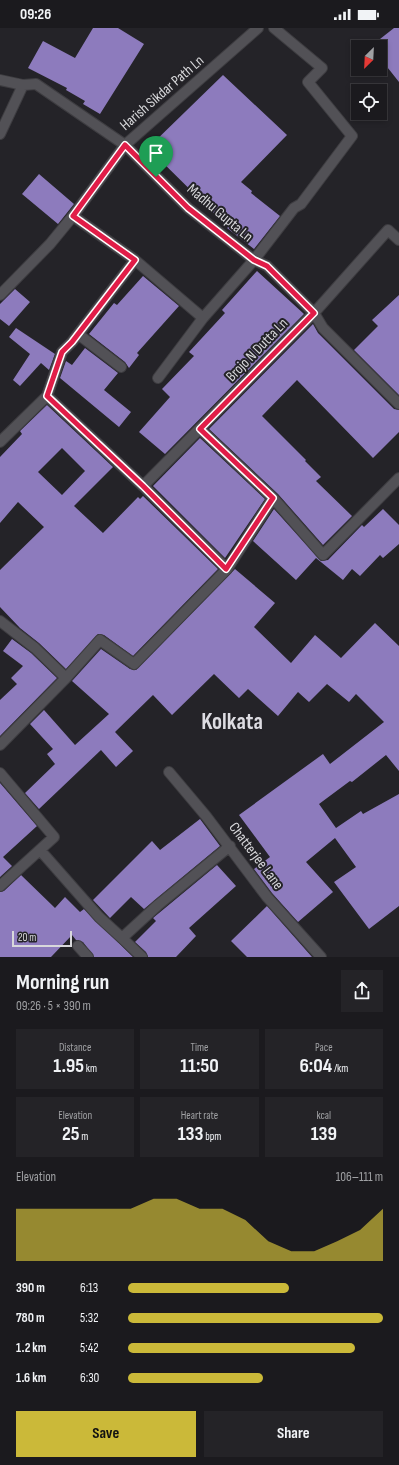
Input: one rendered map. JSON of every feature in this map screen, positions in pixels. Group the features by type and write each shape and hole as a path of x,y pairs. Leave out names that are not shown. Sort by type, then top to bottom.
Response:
{"street":[{"name":"Harish Sikdar Path Ln","path":"0,295 50,244 73,216 125,145 258,28"},
{"path":"158,378 203,318 254,260 294,208 301,204 352,136 308,82 322,68 274,28"},
{"name":"Madhu Gupta Ln","path":"0,80 23,85 36,84 125,145 188,208 254,260 267,266 314,313 323,328 399,404"},
{"path":"0,134 23,85"},
{"path":"73,216 135,260 203,318"},
{"name":"Brojo N Dutta Ln","path":"143,486 314,313 388,230 399,240"},
{"path":"0,442 47,396 62,352 78,334 135,260"},
{"path":"78,334 121,367"},
{"path":"47,396 143,486 226,569"},
{"path":"200,429 273,498 323,555 398,480"},
{"path":"0,745 66,678 100,640 134,664 226,569 273,498"},
{"path":"0,621 35,648 66,678"},
{"name":"Chatterjee Lane","path":"169,772 230,846 267,896 321,957"},
{"path":"0,773 54,837 0,886"},
{"path":"122,938 158,905 230,846"},
{"path":"40,850 99,917 142,957"},
{"path":"78,946 88,957"}],"building":[{"path":"93,28 118,28 144,44 100,114 83,104 85,101 66,90 67,88 28,68 43,41 75,58"},
{"path":"394,28 399,28 399,82 387,67 387,40 380,39"},
{"path":"223,75 287,135 241,182 252,191 251,193 280,216 254,249 227,228 228,227 148,148"},
{"path":"39,174 74,204 58,224 22,194"},
{"path":"257,271 304,314 165,454 139,432 170,397 162,389 194,356 189,352 225,313 222,310"},
{"path":"143,276 179,306 137,353 139,355 129,368 125,362 89,334 114,303 117,305"},
{"path":"15,289 30,302 9,326 0,319 0,304"},
{"path":"399,295 399,395 354,350 378,326 372,320"},
{"path":"313,324 318,333 394,409 399,410 399,432 373,458 297,380 262,416 321,477 316,481 352,516 323,545 278,494 209,429"},
{"path":"16,328 55,354 49,370 41,363 20,386 13,380 30,354 9,337"},
{"path":"85,348 118,373 104,390 131,412 119,427 60,378 66,361 72,365"},
{"path":"47,405 113,467 74,506 103,533 138,497 140,499 143,496 218,569 133,656 104,635 98,634 66,669 39,643 20,628 0,607 0,570 44,527 18,502 0,523 0,457 22,434 20,431","holes":["62,448 85,471 62,495 38,472"]},
{"path":"200,438 265,499 225,558 153,486"},
{"path":"274,509 321,561 328,560 362,525 364,527 383,509 399,525 399,544 383,558 380,555 360,576 352,569 343,580 316,558 296,580 253,541"},
{"path":"235,569 275,603 254,627 291,663 315,635 341,658 375,623 399,646 399,771 386,755 352,782 350,781 319,804 336,828 361,811 363,814 399,794 399,906 369,929 334,882 356,867 335,838 306,862 333,892 298,922 272,893 254,869 270,857 239,815 323,754 330,764 384,722 356,694 349,702 327,684 309,702 298,692 278,716 248,689 239,698 214,674 172,715 153,695 115,732 133,751 116,767 101,750 39,809 25,793 55,764 47,754 53,749 30,724 44,710 75,745 109,714 72,681 101,649 130,669 136,670"},
{"path":"12,639 31,653 57,678 0,736 0,700 17,684 11,678 23,666 3,651"},
{"path":"0,783 37,826 3,857 12,866 0,877"},
{"path":"200,819 220,846 144,909 131,897 110,918 93,900 152,841 160,850"},
{"path":"217,865 236,886 189,928 196,936 176,957 148,957 146,952 135,942 156,921 153,918"},
{"path":"21,875 55,908 65,897 80,912 84,909 133,957 94,957 83,942 76,940 72,935 51,957 0,957 0,892 4,891"},
{"path":"267,906 312,957 247,957 231,941"}],"district":[{"name":"Kolkata","path":"232,722"}],"route":[{"path":"125,145 156,177 188,208 254,260 267,266 314,313 200,429 273,498 226,569 143,486 47,396 62,352 72,342 135,260 73,216 125,145"}]}
